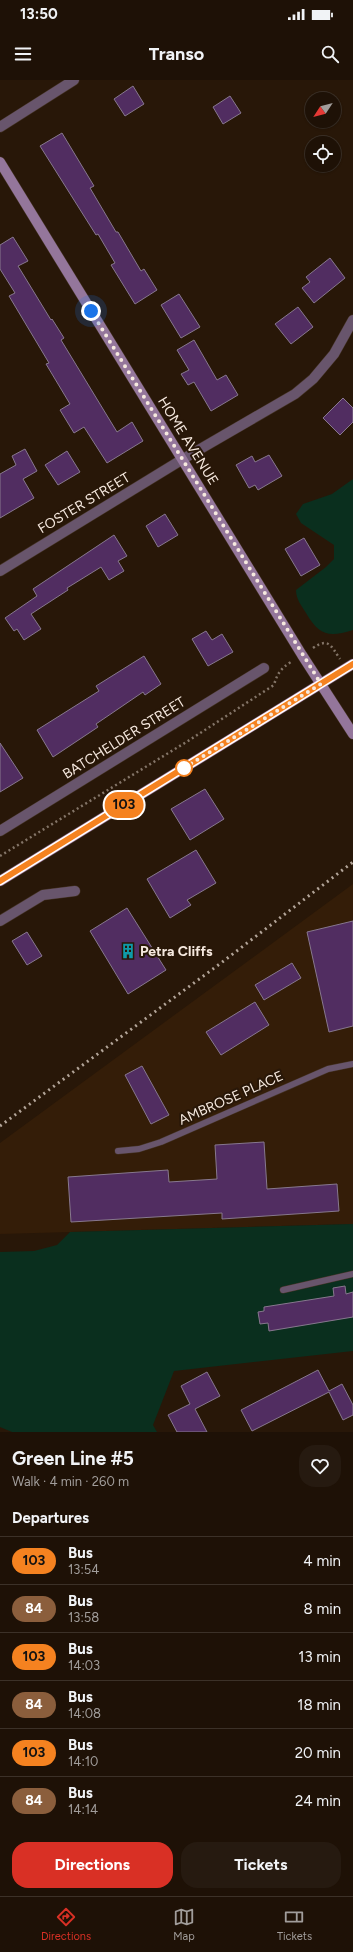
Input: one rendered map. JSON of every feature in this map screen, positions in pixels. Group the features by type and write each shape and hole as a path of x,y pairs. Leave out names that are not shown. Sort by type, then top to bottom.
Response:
{"main road":[{"name":"HOME AVENUE","path":"0,162 302,655 353,734"},
{"path":"0,881 350,666"}],"street":[{"path":"0,127 74,80"},
{"name":"FOSTER STREET","path":"0,571 183,459 295,394 313,379 334,354 353,320"},
{"name":"BATCHELDER STREET","path":"0,831 264,668"},
{"path":"0,921 43,895 75,891"}],"lane":[{"name":"AMBROSE PLACE","path":"118,1151 139,1149 160,1142 328,1069 353,1064"},
{"path":"283,1290 353,1274"}],"path":[{"path":"0,856 188,741 274,685 277,675 284,666 320,643 325,642 330,644 350,666"}],"shaded area":[{"path":"353,884 353,1224 0,1234 0,1143"}],"green space":[{"path":"353,479 353,630 331,634 325,633 315,626 299,602 296,590 334,559 334,545 301,523 296,514 303,504 332,494"},
{"path":"353,1224 353,1351 174,1371 153,1425 157,1432 12,1432 0,1427 0,1252 34,1251 57,1245 70,1232"}],"building":[{"path":"133,86 144,104 125,116 114,99"},
{"path":"230,96 241,113 223,124 213,107"},
{"path":"62,133 94,186 90,188 116,232 118,232 141,271 144,269 157,290 135,304 111,265 115,263 98,234 96,235 40,146"},
{"path":"13,237 28,261 18,266 51,320 52,319 64,338 61,340 117,432 132,422 143,441 107,463 84,427 74,433 60,410 70,404 46,364 49,363 9,296 15,293 0,269 0,245"},
{"path":"330,258 345,278 314,303 302,288 310,282 306,277"},
{"path":"179,294 200,327 181,338 161,305"},
{"path":"298,307 313,327 291,344 275,324"},
{"path":"194,340 217,380 226,375 238,395 211,411 194,382 188,385 181,374 189,370 177,350"},
{"path":"343,398 353,408 353,422 340,435 323,418"},
{"path":"25,449 37,471 23,479 34,498 0,518 0,474 16,465 12,456"},
{"path":"67,451 80,472 58,485 45,465"},
{"path":"269,455 282,476 258,490 255,485 249,488 236,465 252,456 255,462"},
{"path":"165,514 178,535 158,547 146,526"},
{"path":"114,535 127,556 118,561 124,571 109,580 101,567 67,588 68,590 31,614 41,629 24,640 17,629 14,631 5,618 37,596 33,589"},
{"path":"304,538 320,565 301,576 285,549"},
{"path":"206,631 212,640 222,634 233,652 208,666 192,639"},
{"path":"144,656 161,684 145,695 143,692 96,724 98,727 53,757 37,730 99,691 96,686"},
{"path":"0,743 23,778 0,792"},
{"path":"205,789 224,819 190,840 171,809"},
{"path":"196,850 216,883 187,900 191,905 170,918 147,879"},
{"name":"Petra Cliffs","path":"127,908 166,970 128,994 90,931"},
{"path":"353,921 353,1026 329,1032 307,932"},
{"path":"27,932 42,956 27,965 12,941"},
{"path":"292,963 301,978 264,1000 255,985"},
{"path":"255,1002 269,1025 221,1055 206,1032"},
{"path":"142,1066 169,1115 151,1124 125,1075"},
{"path":"264,1142 267,1189 337,1184 339,1211 222,1219 222,1213 71,1222 68,1177 168,1170 169,1182 217,1179 215,1145"},
{"path":"345,1286 346,1294 353,1292 353,1317 269,1331 268,1323 260,1324 258,1312 264,1311 264,1307 334,1296 333,1288"},
{"path":"318,1370 329,1391 342,1384 353,1405 353,1415 343,1420 329,1392 252,1431 241,1410"},
{"path":"207,1372 220,1396 195,1409 207,1432 177,1432 168,1415 190,1404 181,1386"}],"railway":[{"path":"0,1126 221,963 353,862"}],"bus line":[{"name":"103","path":"0,881 353,664"}],"place":[{"name":"Petra Cliffs","path":"128,951"}],"route":[{"path":"91,311 321,684 179,771 184,768"}]}
